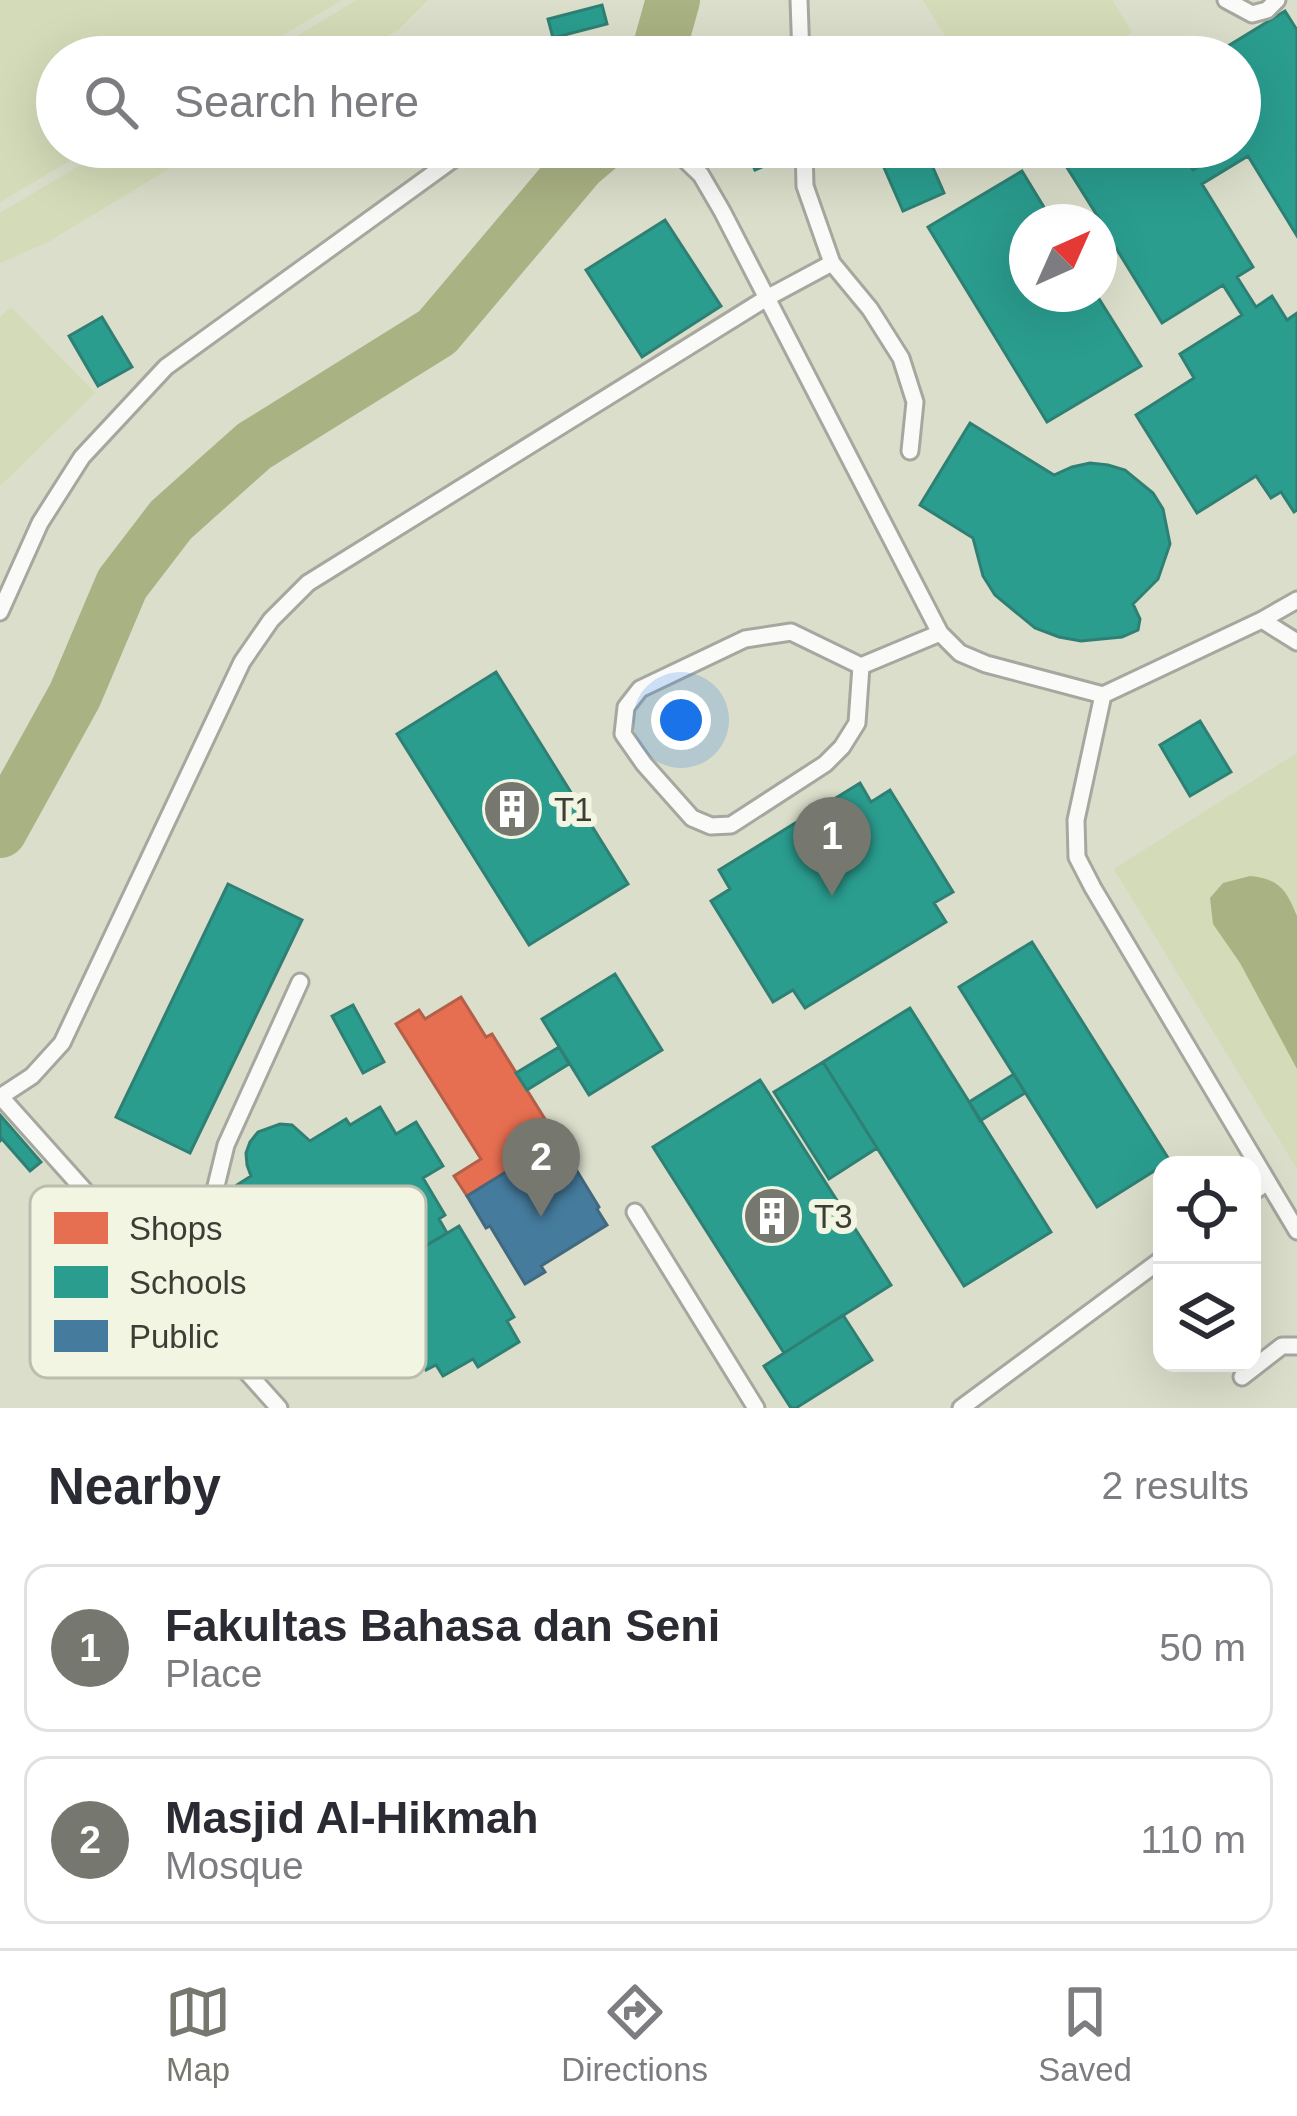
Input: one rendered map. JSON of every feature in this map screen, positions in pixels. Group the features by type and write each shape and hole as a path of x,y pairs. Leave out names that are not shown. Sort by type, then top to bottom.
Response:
{"lane":[{"path":"799,0 800,36"},
{"path":"1226,0 1252,14 1267,10 1277,0"},
{"path":"0,612 40,524 82,457 166,367 440,168"},
{"path":"694,168 940,633 960,653 1102,695 1297,600"},
{"path":"805,168 805,186 832,263 870,309 901,358 915,402 910,451"},
{"path":"80,1186 0,1096 32,1076 62,1043 242,662 271,620 308,583 765,298 832,263"},
{"path":"1262,620 1297,642"},
{"path":"861,666 857,723 842,747 825,764 730,825 711,826 692,818 623,734 626,707 640,689 746,639 790,632 861,666 940,633"},
{"path":"1102,695 1076,820 1078,856 1297,1231"},
{"path":"216,1186 226,1145 300,982"},
{"path":"1261,1186 1267,1182"},
{"path":"635,1212 756,1408"},
{"path":"961,1408 1155,1264"},
{"path":"1242,1377 1282,1346 1297,1346"},
{"path":"252,1378 279,1408"}],"shaded area":[{"path":"0,0 1297,0 1297,1408 0,1408"},
{"path":"0,0 342,0 281,36 36,36 36,168 57,168 0,202"},
{"path":"357,0 428,0 388,36 297,36"},
{"path":"923,0 1112,0 1132,32 1125,36 945,36"},
{"path":"76,168 170,168 48,242 0,263 0,213"},
{"path":"11,307 95,393 0,486 0,317"},
{"path":"1297,753 1297,1169 1114,869"},
{"path":"1250,876 1280,887 1297,916 1297,1069 1240,963 1213,924 1210,898 1223,883"}],"building: Shops":[{"path":"461,997 486,1037 492,1034 558,1140 467,1196 454,1176 481,1159 396,1024 419,1010 425,1019"}],"building: Schools":[{"path":"602,5 607,24 552,36 548,19"},
{"path":"1285,11 1297,30 1297,236 1255,168 1261,168 1261,36 1244,36"},
{"path":"884,168 933,168 944,193 903,211"},
{"path":"1067,168 1228,168 1202,184 1253,267 1237,277 1256,307 1272,296 1287,320 1297,313 1294,512 1281,492 1271,498 1256,476 1197,513 1136,415 1194,378 1180,354 1242,315 1223,285 1162,323 1117,250 1117,204 1090,204"},
{"path":"1022,171 1042,204 1009,204 1009,312 1107,312 1141,366 1047,422 928,227"},
{"path":"665,220 721,306 642,357 586,270"},
{"path":"102,317 132,367 98,386 69,336"},
{"path":"970,423 1054,475 1090,463 1108,465 1125,470 1153,493 1163,509 1170,544 1158,579 1133,604 1140,619 1138,630 1122,637 1081,641 1035,628 995,595 983,576 973,538 920,505"},
{"name":"T1","path":"496,672 628,884 529,945 397,734"},
{"path":"1200,721 1231,772 1190,796 1160,745"},
{"path":"860,783 871,802 890,790 953,892 934,903 946,922 805,1008 793,990 773,1002 711,901 730,889 719,870"},
{"path":"228,884 302,920 190,1153 116,1117"},
{"path":"1032,942 1167,1156 1153,1156 1153,1172 1097,1207 959,987"},
{"path":"615,974 662,1050 589,1095 542,1019"},
{"path":"353,1005 384,1062 363,1073 332,1016"},
{"path":"910,1008 1051,1232 964,1286 823,1062"},
{"path":"559,1047 569,1064 527,1090 516,1073"},
{"path":"823,1062 877,1148 829,1179 774,1092"},
{"path":"1014,1074 1025,1093 980,1121 969,1102"},
{"name":"T3","path":"760,1080 891,1285 784,1353 653,1147"},
{"path":"380,1107 396,1134 416,1122 443,1166 423,1178 445,1215 439,1219 447,1233 426,1245 426,1186 237,1185 251,1176 246,1153 258,1132 292,1125 310,1141 346,1119 350,1125"},
{"path":"0,1115 41,1162 30,1171 0,1141"},
{"path":"459,1226 514,1317 507,1321 519,1342 478,1367 473,1359 443,1376 436,1365 426,1370 426,1246"},
{"path":"843,1315 872,1360 791,1408 764,1366"}],"building: Public":[{"path":"558,1140 607,1225 541,1266 545,1272 525,1284 467,1196"}],"waterway":[{"path":"663,36 673,0"},
{"path":"0,831 75,695 122,584 171,520 254,446 437,332 576,168"}],"place":[{"name":"T1","path":"512,809"},
{"name":"Fakultas Bahasa dan Seni","path":"832,896"},
{"name":"T3","path":"772,1216"},
{"name":"Masjid Al-Hikmah","path":"541,1217"}]}
